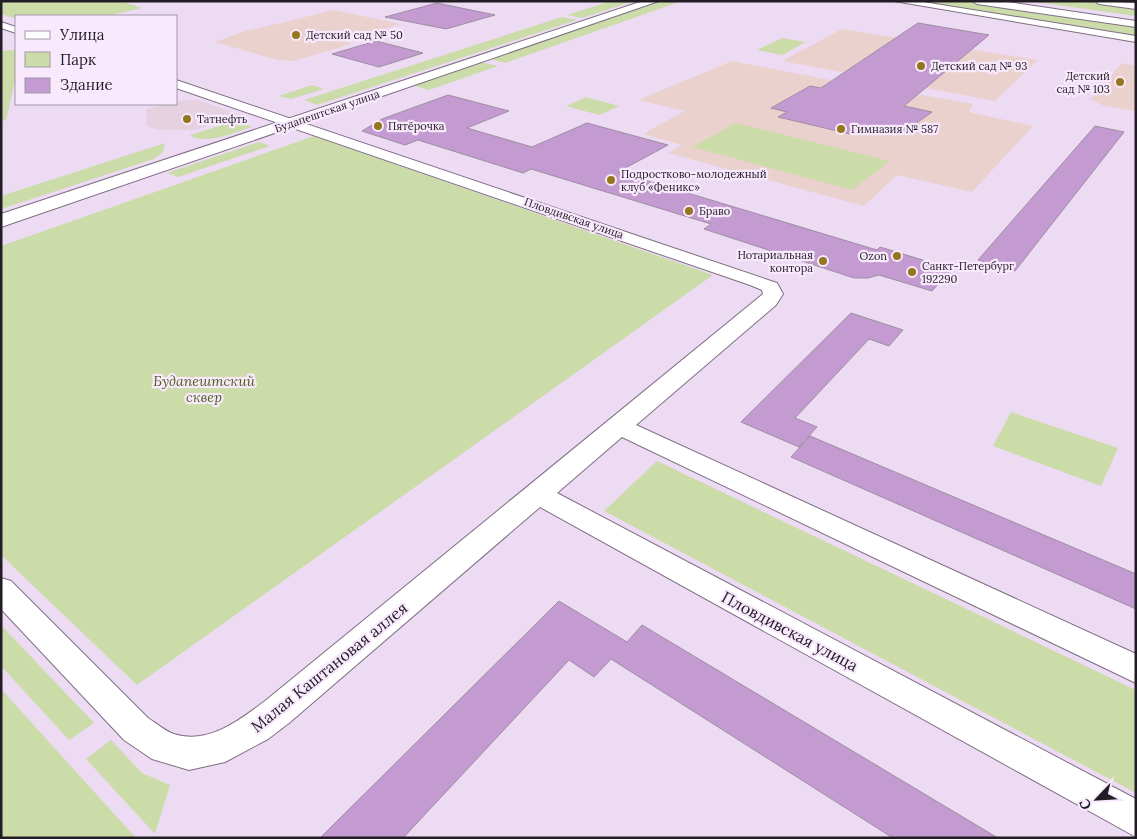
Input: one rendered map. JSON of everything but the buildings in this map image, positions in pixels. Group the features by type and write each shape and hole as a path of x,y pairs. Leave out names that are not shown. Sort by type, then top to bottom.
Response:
{"street":[{"name":"Будапештская улица","path":"1,221 641,1"},
{"name":"Будапештская улица","path":"1,213 654,1"},
{"path":"898,1 1136,39"},
{"path":"977,1 1136,24"},
{"path":"1010,1 1136,19"},
{"path":"1099,1 1136,6"},
{"path":"1,24 15,30"},
{"name":"Пловдивская улица","path":"178,85 770,287 773,294 769,301 538,494 1136,819"},
{"path":"619,426 1136,669"},
{"name":"Малая Каштановая аллея","path":"1,589 136,729 164,748 189,754 225,746 256,728 538,494"}],"shaded area":[{"name":"Детский сад № 50","path":"334,10 401,24 349,39 348,42 351,44 294,61 278,60 215,42 242,32"},
{"name":"Детский сад № 93","path":"842,29 1038,60 995,101 782,61"},
{"name":"Гимназия № 587","path":"732,61 913,96 923,95 973,104 969,112 1033,126 972,192 897,175 864,206 668,153 682,145 646,135 645,133 684,111 638,100"},
{"name":"Детский сад № 103","path":"1122,63 1136,66 1136,111 1104,106 1090,99"},
{"path":"198,100 241,115 195,130 158,130 147,126 146,109 160,105 178,105 178,101"}],"green space":[{"path":"1,1 121,1 142,8 111,15 15,15 15,19 1,14"},
{"path":"611,1 634,1 582,18 567,15"},
{"path":"660,1 682,1 505,63 491,59"},
{"path":"906,1 960,1 1136,27 1136,36"},
{"path":"1028,1 1088,1 1136,8 1136,16"},
{"path":"562,17 577,20 317,105 304,100"},
{"path":"782,38 806,42 782,55 757,50"},
{"path":"15,50 15,80 6,120 1,121 1,51"},
{"path":"480,62 498,66 429,90 412,85"},
{"path":"312,85 324,89 291,99 279,96"},
{"path":"586,97 619,106 599,115 566,106"},
{"path":"235,121 252,127 212,139 197,138 190,135"},
{"path":"736,123 890,161 852,190 692,147"},
{"name":"Будапештский сквер","path":"314,136 713,275 137,685 1,555 1,246"},
{"path":"259,142 270,146 178,177 167,173"},
{"path":"165,143 163,152 154,159 1,209 1,196"},
{"path":"1011,412 1118,448 1101,486 993,446"},
{"path":"657,461 1136,690 1136,793 604,511"},
{"path":"1,625 94,723 69,740 1,666"},
{"path":"1,689 136,838 1,838"},
{"path":"111,740 142,773 170,785 155,834 86,759"}],"place":[{"name":"Детский сад № 50","path":"296,35"},
{"name":"Детский сад № 93","path":"921,66"},
{"name":"Детский сад № 103","path":"1120,82"},
{"name":"Татнефть","path":"187,119"},
{"name":"Пятёрочка","path":"378,126"},
{"name":"Гимназия № 587","path":"841,129"},
{"name":"Подростково-молодежный клуб «Феникс»","path":"611,180"},
{"name":"Браво","path":"689,211"},
{"name":"Ozon","path":"897,256"},
{"name":"Нотариальная контора","path":"823,261"},
{"name":"Санкт-Петербург 192290","path":"912,272"}]}
